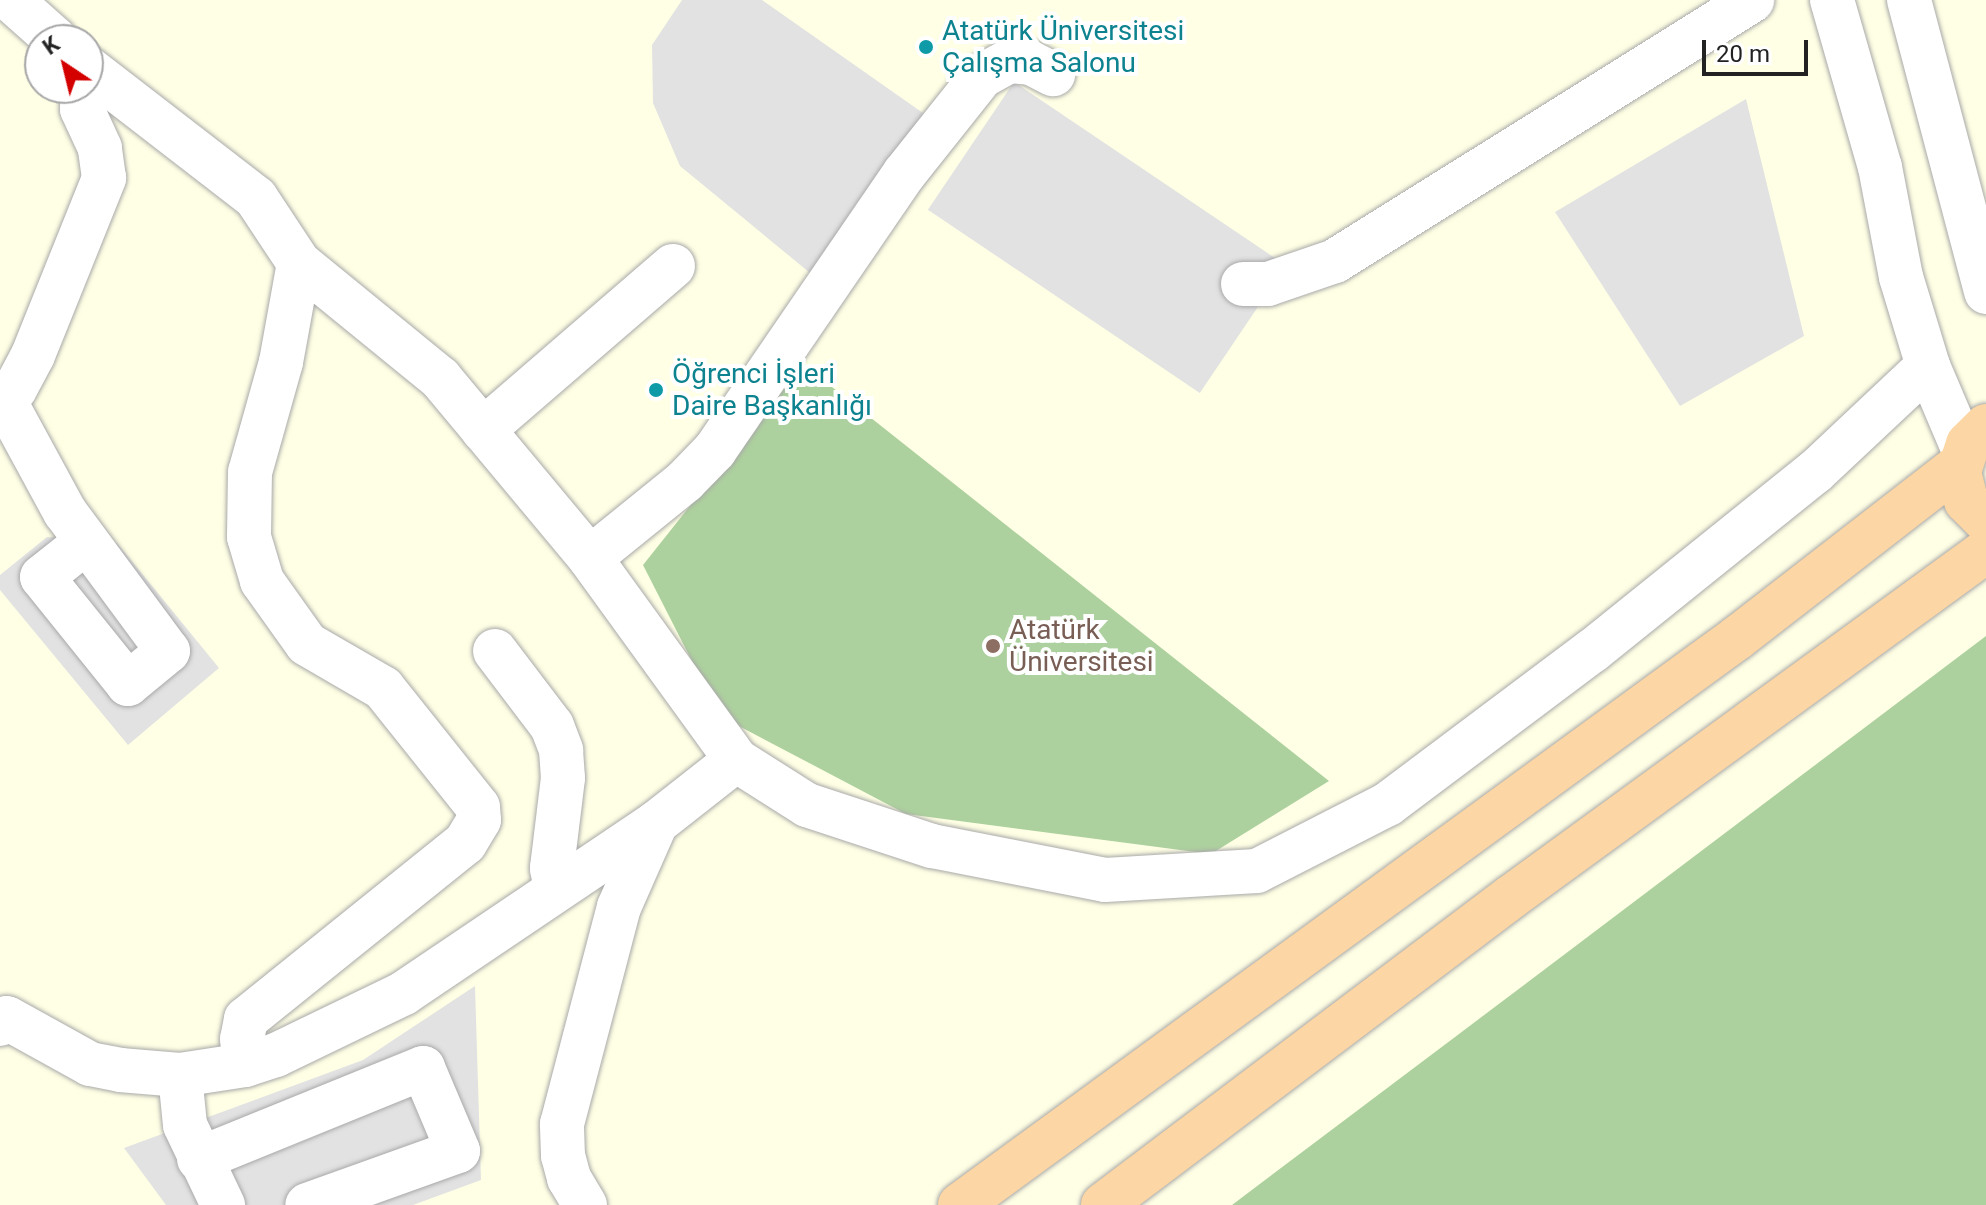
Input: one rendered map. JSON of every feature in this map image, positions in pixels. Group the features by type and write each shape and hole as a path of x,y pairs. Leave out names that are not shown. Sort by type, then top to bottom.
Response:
{"main road":[{"path":"1970,447 1960,480 1966,501 1986,521"},
{"path":"960,1205 1737,638 1970,447"},
{"path":"1103,1205 1511,897 1986,551"}],"street":[{"path":"11,0 38,24"},
{"path":"1243,284 1268,284 1335,261 1752,0"},
{"path":"1832,0 1880,167 1901,277 1928,366 1970,447"},
{"path":"1909,0 1986,292"},
{"path":"590,558 685,481 715,450 904,174 982,76 1009,61 1031,63 1053,74"},
{"path":"104,80 256,198 299,263 440,378 590,558 736,760 807,805 932,846 1105,880 1257,871 1388,804 1592,651 1815,472 1928,366"},
{"path":"82,104 100,148 104,178 33,355 15,389 2,400 86,542"},
{"path":"245,1065 242,1039 246,1019 465,843 479,820 478,807 383,688 307,644 262,581 249,537 250,472 281,362 299,263"},
{"path":"483,430 673,266"},
{"path":"495,651 552,726 561,750 563,778 552,868 556,890"},
{"path":"2,1018 90,1064 135,1072 180,1075 245,1065 276,1055 404,993 656,823 736,760"},
{"path":"585,1205 569,1178 563,1156 562,1124 619,907 656,823"},
{"path":"199,1159 423,1068 458,1151 307,1205"},
{"path":"180,1075 185,1125 223,1205"}],"shaded area":[{"name":"Atatürk Üniversitesi","path":"0,0 1986,0 1986,1205 0,1205"},
{"path":"682,0 762,0 960,139 838,296 680,166 653,103 652,45"},
{"path":"1014,82 1286,265 1200,393 928,210"},
{"path":"1746,99 1804,336 1680,406 1555,212"},
{"path":"47,537 117,543 219,668 128,745 0,590 0,575"},
{"path":"475,986 481,1180 413,1205 166,1205 124,1148 363,1060"}],"green space":[{"path":"803,364 1329,781 1211,854 906,814 720,716 643,565"},
{"path":"1986,636 1986,1205 1232,1205 1459,1034"}],"place":[{"name":"Atatürk Üniversitesi Çalışma Salonu","path":"926,47"},
{"name":"Öğrenci İşleri Daire Başkanlığı","path":"656,390"},
{"name":"Atatürk Üniversitesi","path":"993,646"}]}
